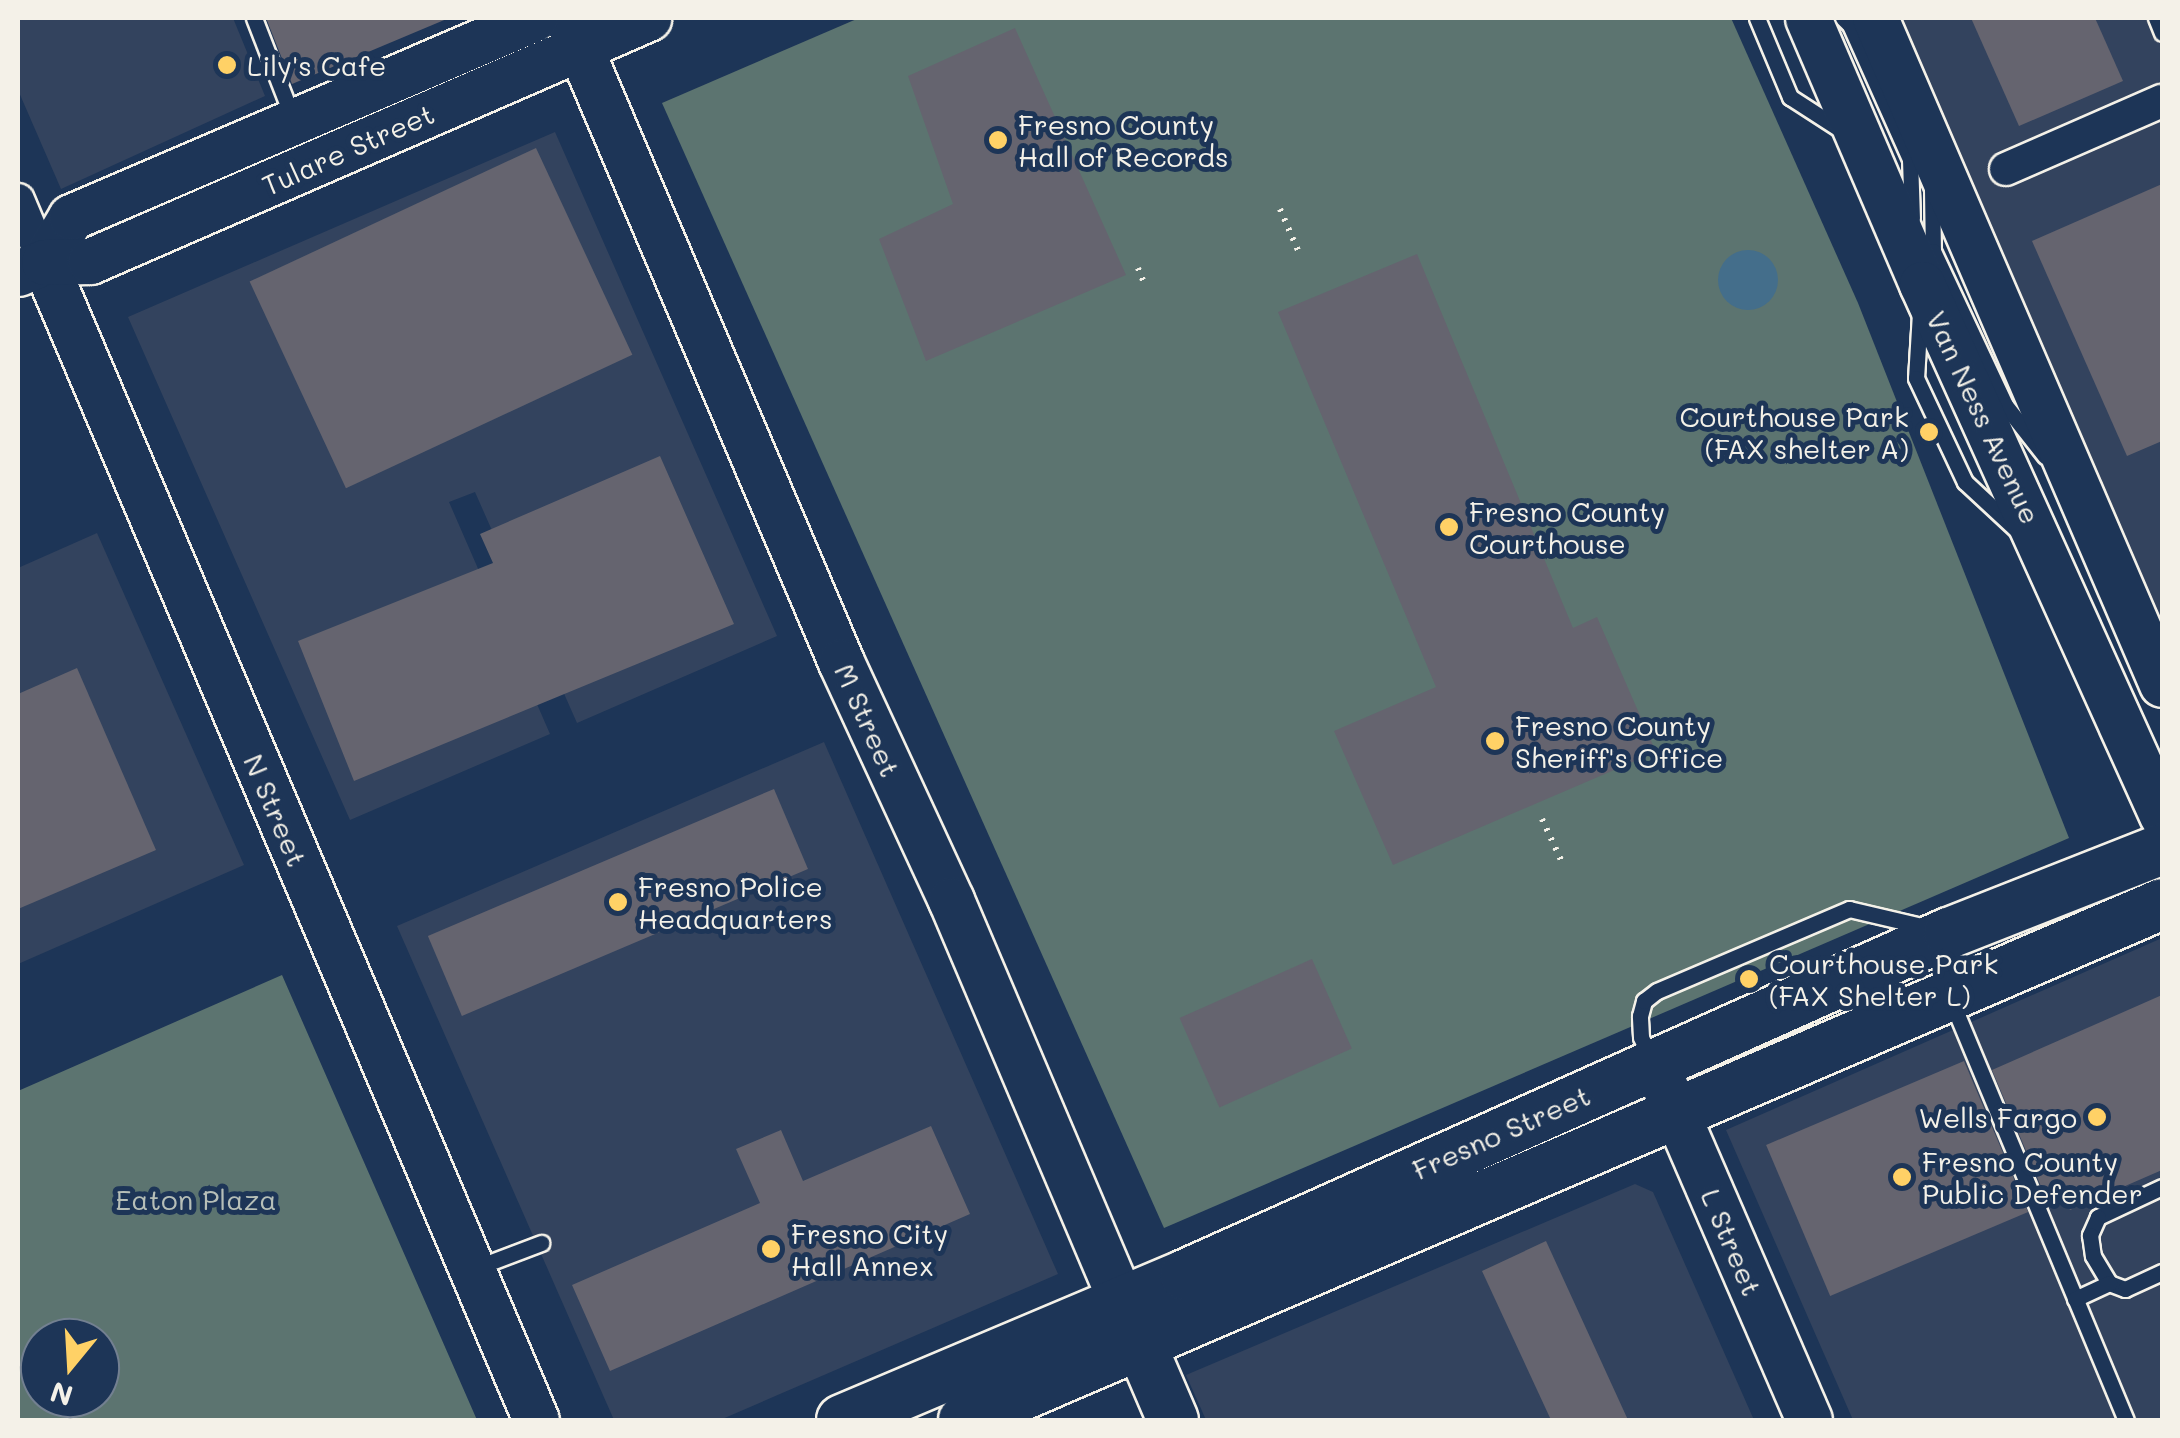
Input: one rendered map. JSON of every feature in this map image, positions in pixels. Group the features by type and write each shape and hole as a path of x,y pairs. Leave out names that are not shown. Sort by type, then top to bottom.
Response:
{"main road":[{"name":"Tulare Street","path":"31,268 71,218 535,18"},
{"name":"Tulare Street","path":"31,268 90,262 574,32 648,18"},
{"name":"Van Ness Avenue","path":"1808,18 2162,815"},
{"name":"Van Ness Avenue","path":"1875,18 2162,684"},
{"name":"M Street","path":"574,32 841,662 951,900 1173,1420"},
{"name":"N Street","path":"31,268 536,1420"},
{"name":"Fresno Street","path":"964,1420 1131,1323 1586,1093 1950,932 2162,849"},
{"name":"Fresno Street","path":"842,1420 1131,1323 1367,1250 2162,904"},
{"name":"L Street","path":"1654,1064 1809,1420"},
{"path":"1367,1250 1415,1208 1578,1132 1585,1122 1586,1093"}],"street":[{"path":"2006,169 2162,101"},
{"name":"N Street","path":"18,200 31,268"}],"lane":[{"path":"254,18 294,122"},
{"path":"1757,18 1790,97 1860,142"},
{"path":"1843,18 1910,159 1918,272"},
{"path":"2156,18 2162,33"},
{"path":"1654,1064 1641,1037 1640,1016 1644,1001 1657,991 1848,909 1950,932"},
{"path":"1950,996 2126,1420"},
{"path":"2109,1283 2093,1256 2090,1235 2098,1217 2162,1188"},
{"path":"472,1270 541,1243"},
{"path":"2074,1299 2109,1283 2126,1288 2162,1272"}],"path":[{"path":"1280,209 1300,255"},
{"path":"1138,268 1145,286"},
{"path":"1542,819 1562,862"}],"shaded area":[{"path":"18,18 233,18 265,96 61,189 18,90"},
{"path":"1901,18 2162,18 2162,626 1994,230"},
{"path":"555,132 777,636 577,723 475,492 449,502 550,734 350,820 128,317"},
{"path":"1748,250 1769,259 1778,280 1769,301 1748,310 1727,301 1718,280 1727,259"},
{"path":"97,533 244,865 18,964 18,568"},
{"path":"824,742 1058,1274 720,1420 614,1420 397,926"},
{"path":"2162,938 2162,1420 1853,1420 1726,1130"},
{"path":"1635,1184 1653,1192 1754,1420 1206,1420 1186,1375"}],"green space":[{"path":"859,18 1731,18 1858,303 2069,838 1164,1228 662,103"},
{"name":"Eaton Plaza","path":"282,975 477,1420 18,1420 18,1091"}],"building":[{"path":"266,18 449,18 292,84"},
{"path":"1971,18 2095,18 2123,81 2019,126"},
{"name":"Fresno County Hall of Records","path":"1015,28 1126,275 926,361 879,239 953,204 908,76"},
{"path":"536,148 632,355 346,488 250,282"},
{"path":"2162,184 2162,441 2127,456 2032,241"},
{"path":"1417,254 1573,628 1597,617 1656,752 1393,865 1334,731 1436,687 1278,312"},
{"path":"660,456 734,624 354,781 298,641 493,563 480,534"},
{"path":"77,668 156,850 18,909 18,694"},
{"name":"Fresno Police Headquarters","path":"774,789 808,869 462,1016 428,936"},
{"path":"1312,959 1352,1049 1219,1108 1180,1018"},
{"name":"Wells Fargo","path":"2162,995 2162,1170 2070,1210 2064,1196 2048,1203 1992,1070"},
{"name":"Fresno County Public Defender","path":"1964,1061 2028,1212 1830,1296 1766,1145"},
{"name":"Fresno City Hall Annex","path":"931,1126 970,1214 610,1371 572,1285 760,1203 736,1149 781,1130 803,1181"},
{"path":"1546,1241 1628,1420 1551,1420 1482,1271"}],"place":[{"name":"Lily's Cafe","path":"227,65"},
{"name":"Fresno County Hall of Records","path":"998,140"},
{"name":"Courthouse Park (FAX shelter A)","path":"1929,432"},
{"name":"Fresno County Courthouse","path":"1449,527"},
{"name":"Fresno County Sheriff's Office","path":"1495,741"},
{"name":"Fresno Police Headquarters","path":"618,902"},
{"name":"Courthouse Park (FAX Shelter L)","path":"1749,979"},
{"name":"Wells Fargo","path":"2097,1117"},
{"name":"Fresno County Public Defender","path":"1902,1177"},
{"name":"Fresno City Hall Annex","path":"771,1249"}]}
